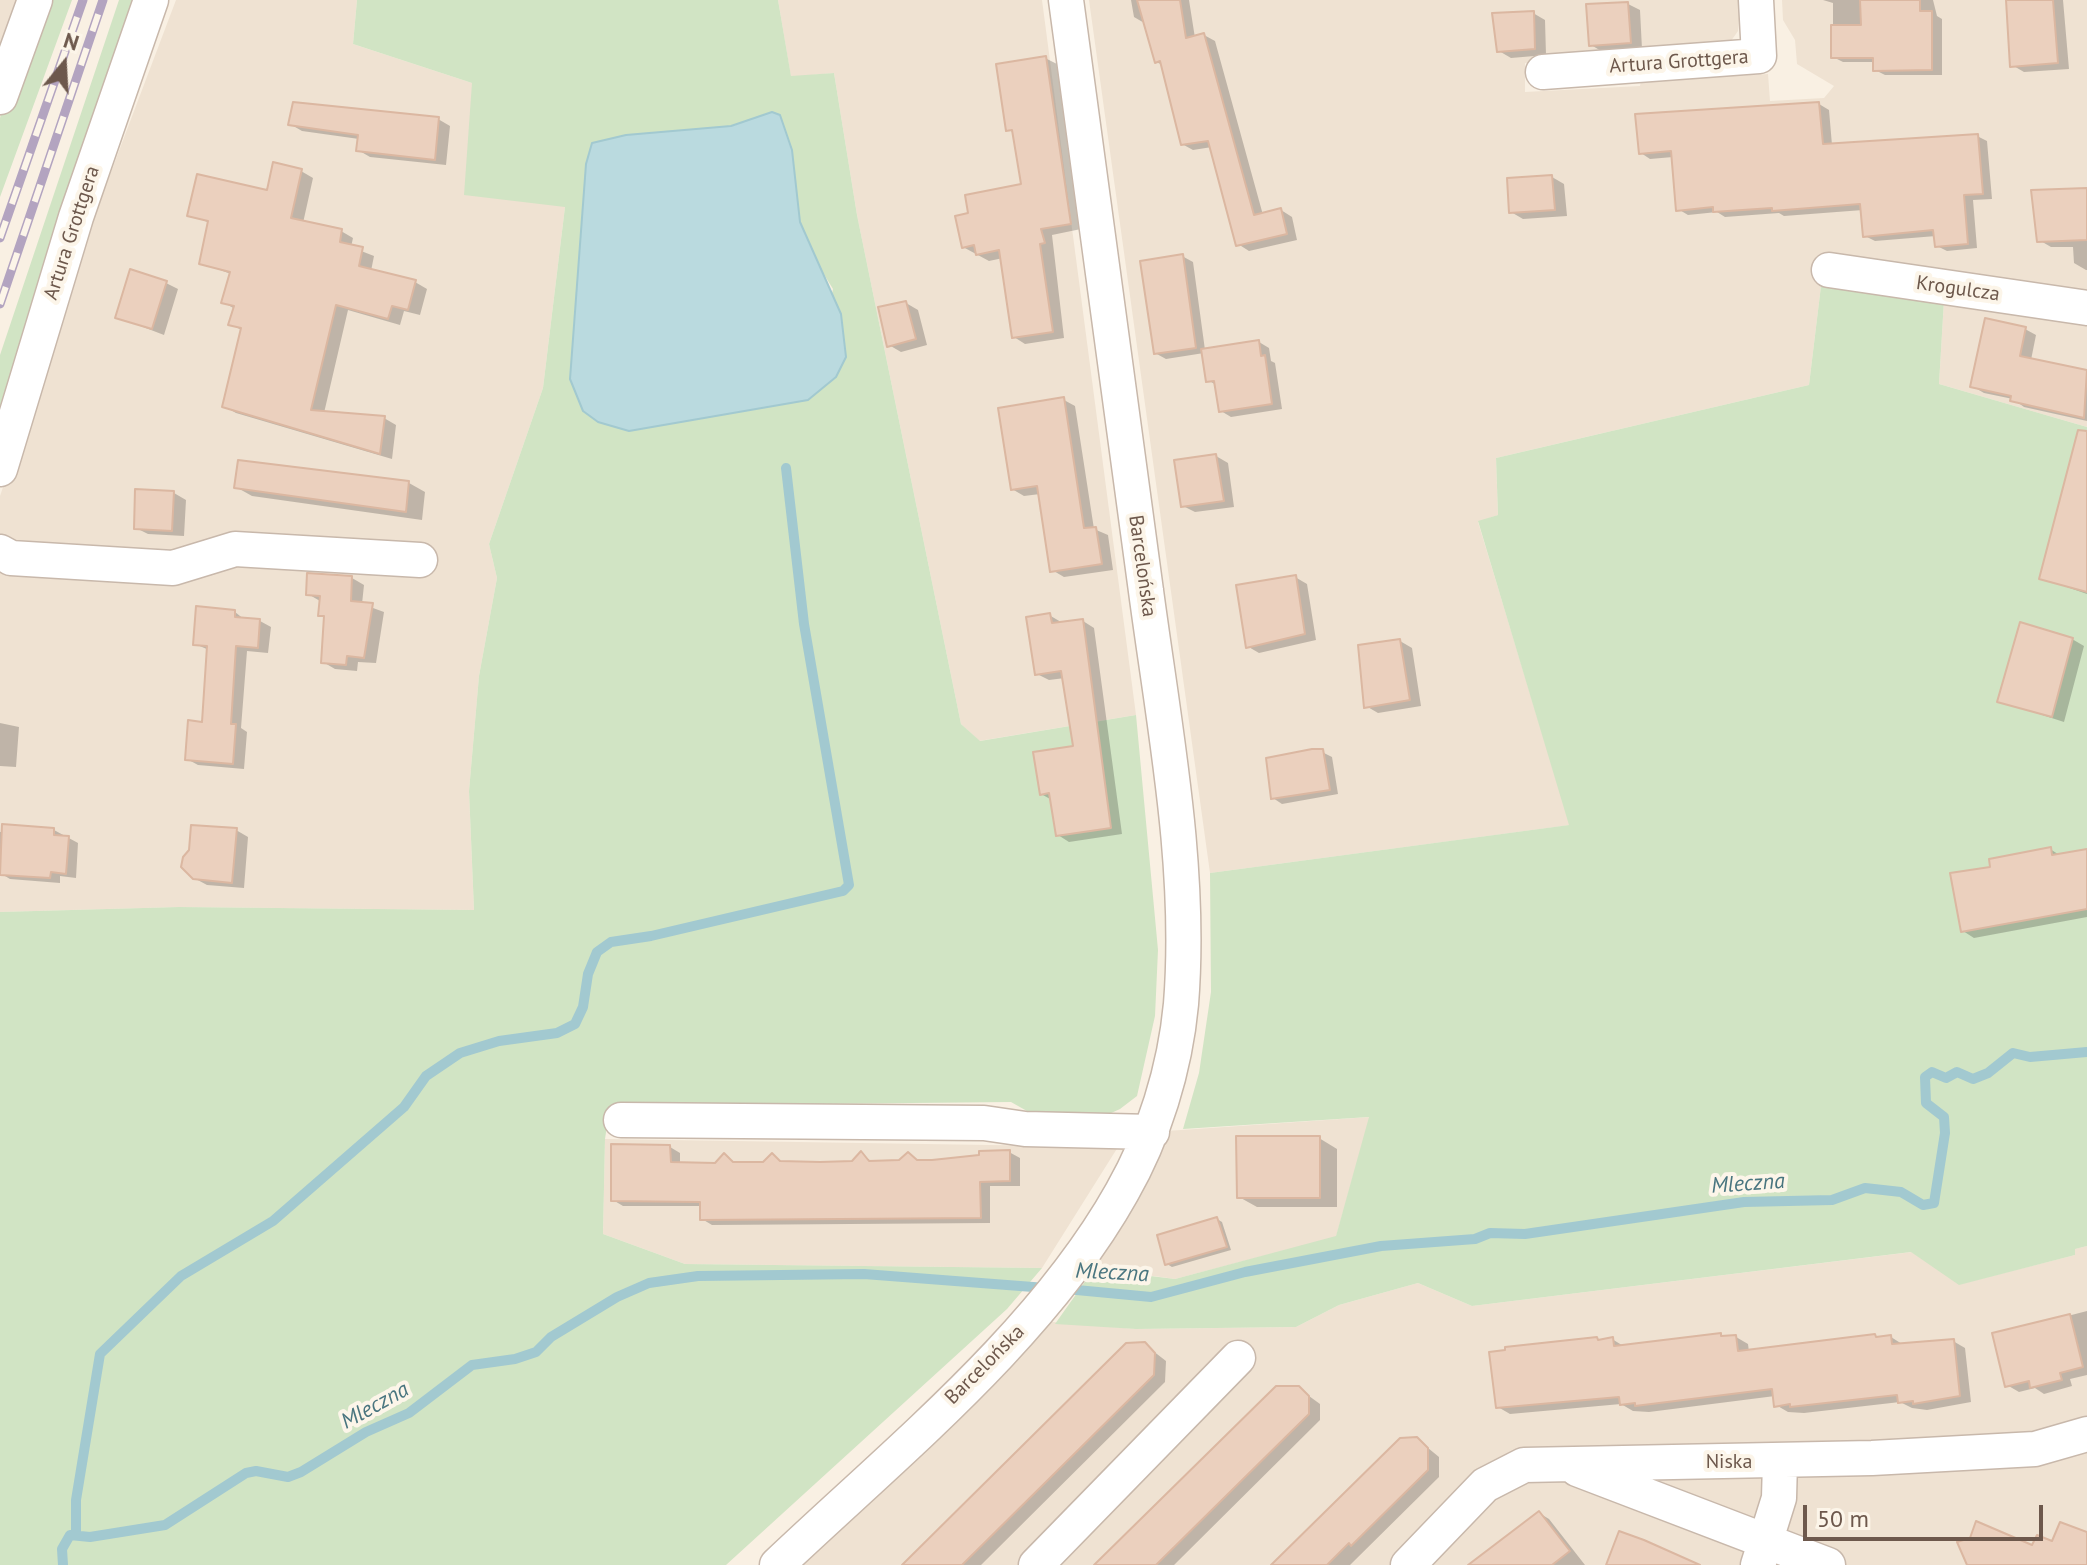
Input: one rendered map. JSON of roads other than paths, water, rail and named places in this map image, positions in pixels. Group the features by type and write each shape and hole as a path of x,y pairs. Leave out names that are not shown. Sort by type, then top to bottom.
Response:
{"street":[{"path":"0,97 35,0"},
{"name":"Artura Grottgera","path":"0,469 76,217 151,0"},
{"name":"Barcelońska","path":"777,1565 1029,1320 1075,1265 1122,1192 1152,1132 1172,1058 1181,1003 1179,850 1066,0"},
{"name":"Artura Grottgera","path":"1543,72 1759,56 1756,0"},
{"name":"Krogulcza","path":"1829,270 2087,308"},
{"path":"0,552 11,558 173,568 235,549 420,560"},
{"path":"621,1120 984,1123 1025,1129 1152,1132"},
{"path":"1036,1565 1238,1358"},
{"name":"Niska","path":"1408,1565 1485,1485 1524,1465 1558,1462 1780,1462 2035,1449 2087,1434"},
{"path":"1558,1462 1763,1553 1828,1565"},
{"path":"1763,1553 1779,1498 1780,1462"}],"water":[{"path":"772,112 780,115 792,150 800,222 841,314 846,357 836,377 808,400 629,431 598,422 583,411 570,379 586,164 592,143 626,135 731,126"}],"waterway":[{"path":"76,1534 76,1500 100,1354 181,1276 273,1221 404,1107 426,1076 460,1053 499,1041 557,1033 575,1024 583,1007 588,974 597,952 611,942 651,936 843,891 849,885 804,624 786,468"},
{"name":"Mleczna","path":"1066,1289 1151,1297 1245,1272 1381,1246 1475,1239 1490,1233 1525,1234 1744,1202 1832,1200 1865,1188 1901,1192 1923,1205 1934,1203 1945,1133 1944,1117 1926,1103 1925,1077 1932,1072 1946,1078 1957,1072 1973,1079 1988,1073 2013,1053 2030,1057 2087,1052"},
{"name":"Mleczna","path":"63,1565 62,1549 70,1535 90,1537 165,1525 246,1473 256,1471 288,1477 301,1472 366,1432 409,1413 472,1365 515,1359 536,1352 551,1337 617,1297 649,1283 698,1276 864,1274 1046,1288"}],"railway":[{"path":"0,238 83,0"},
{"path":"0,304 103,0"}]}
